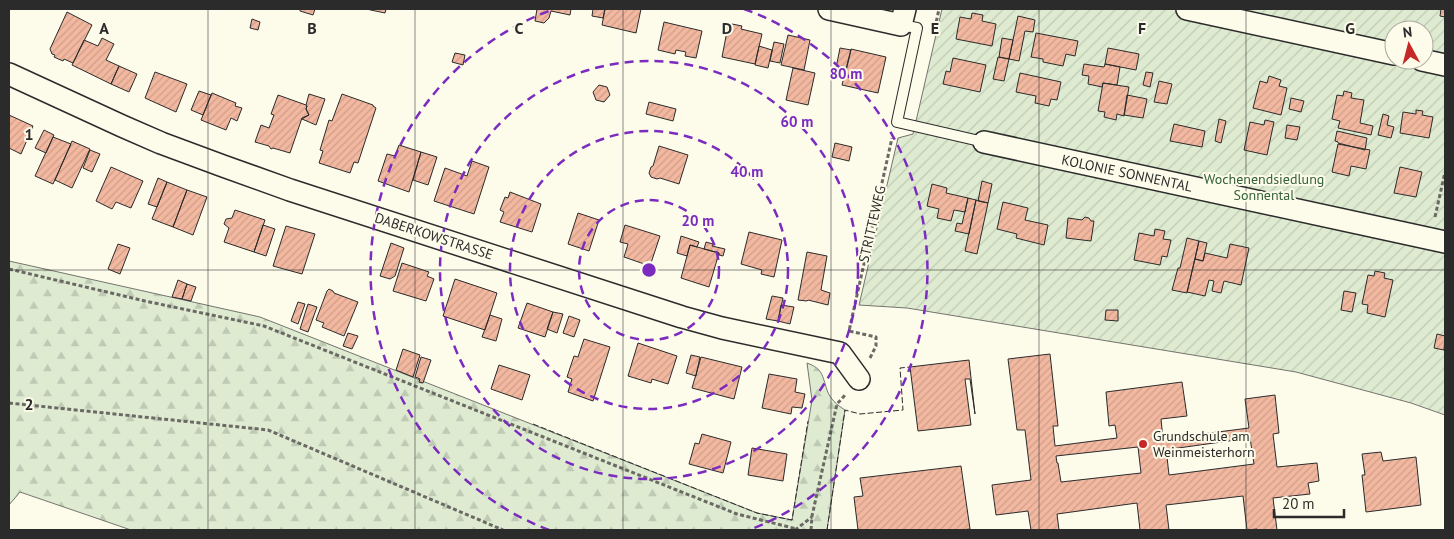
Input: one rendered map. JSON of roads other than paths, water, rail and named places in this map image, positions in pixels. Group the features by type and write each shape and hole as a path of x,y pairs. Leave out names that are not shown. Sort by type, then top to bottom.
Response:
{"street":[{"path":"829,9 903,17"},
{"path":"1187,9 1384,52"},
{"name":"DABERKOWSTRASSE","path":"9,74 161,143 290,190 682,317 722,328 840,354 859,379"},
{"name":"KOLONIE SONNENTAL","path":"984,142 1438,240"}],"lane":[{"name":"KOLONIE SONNENTAL","path":"903,17 917,28 895,127 984,142"}],"place":[{"name":"Grundschule am Weinmeisterhorn","path":"1143,444"}],"park label":[{"name":"Wochenendsiedlung Sonnental","path":"1264,187"}]}
